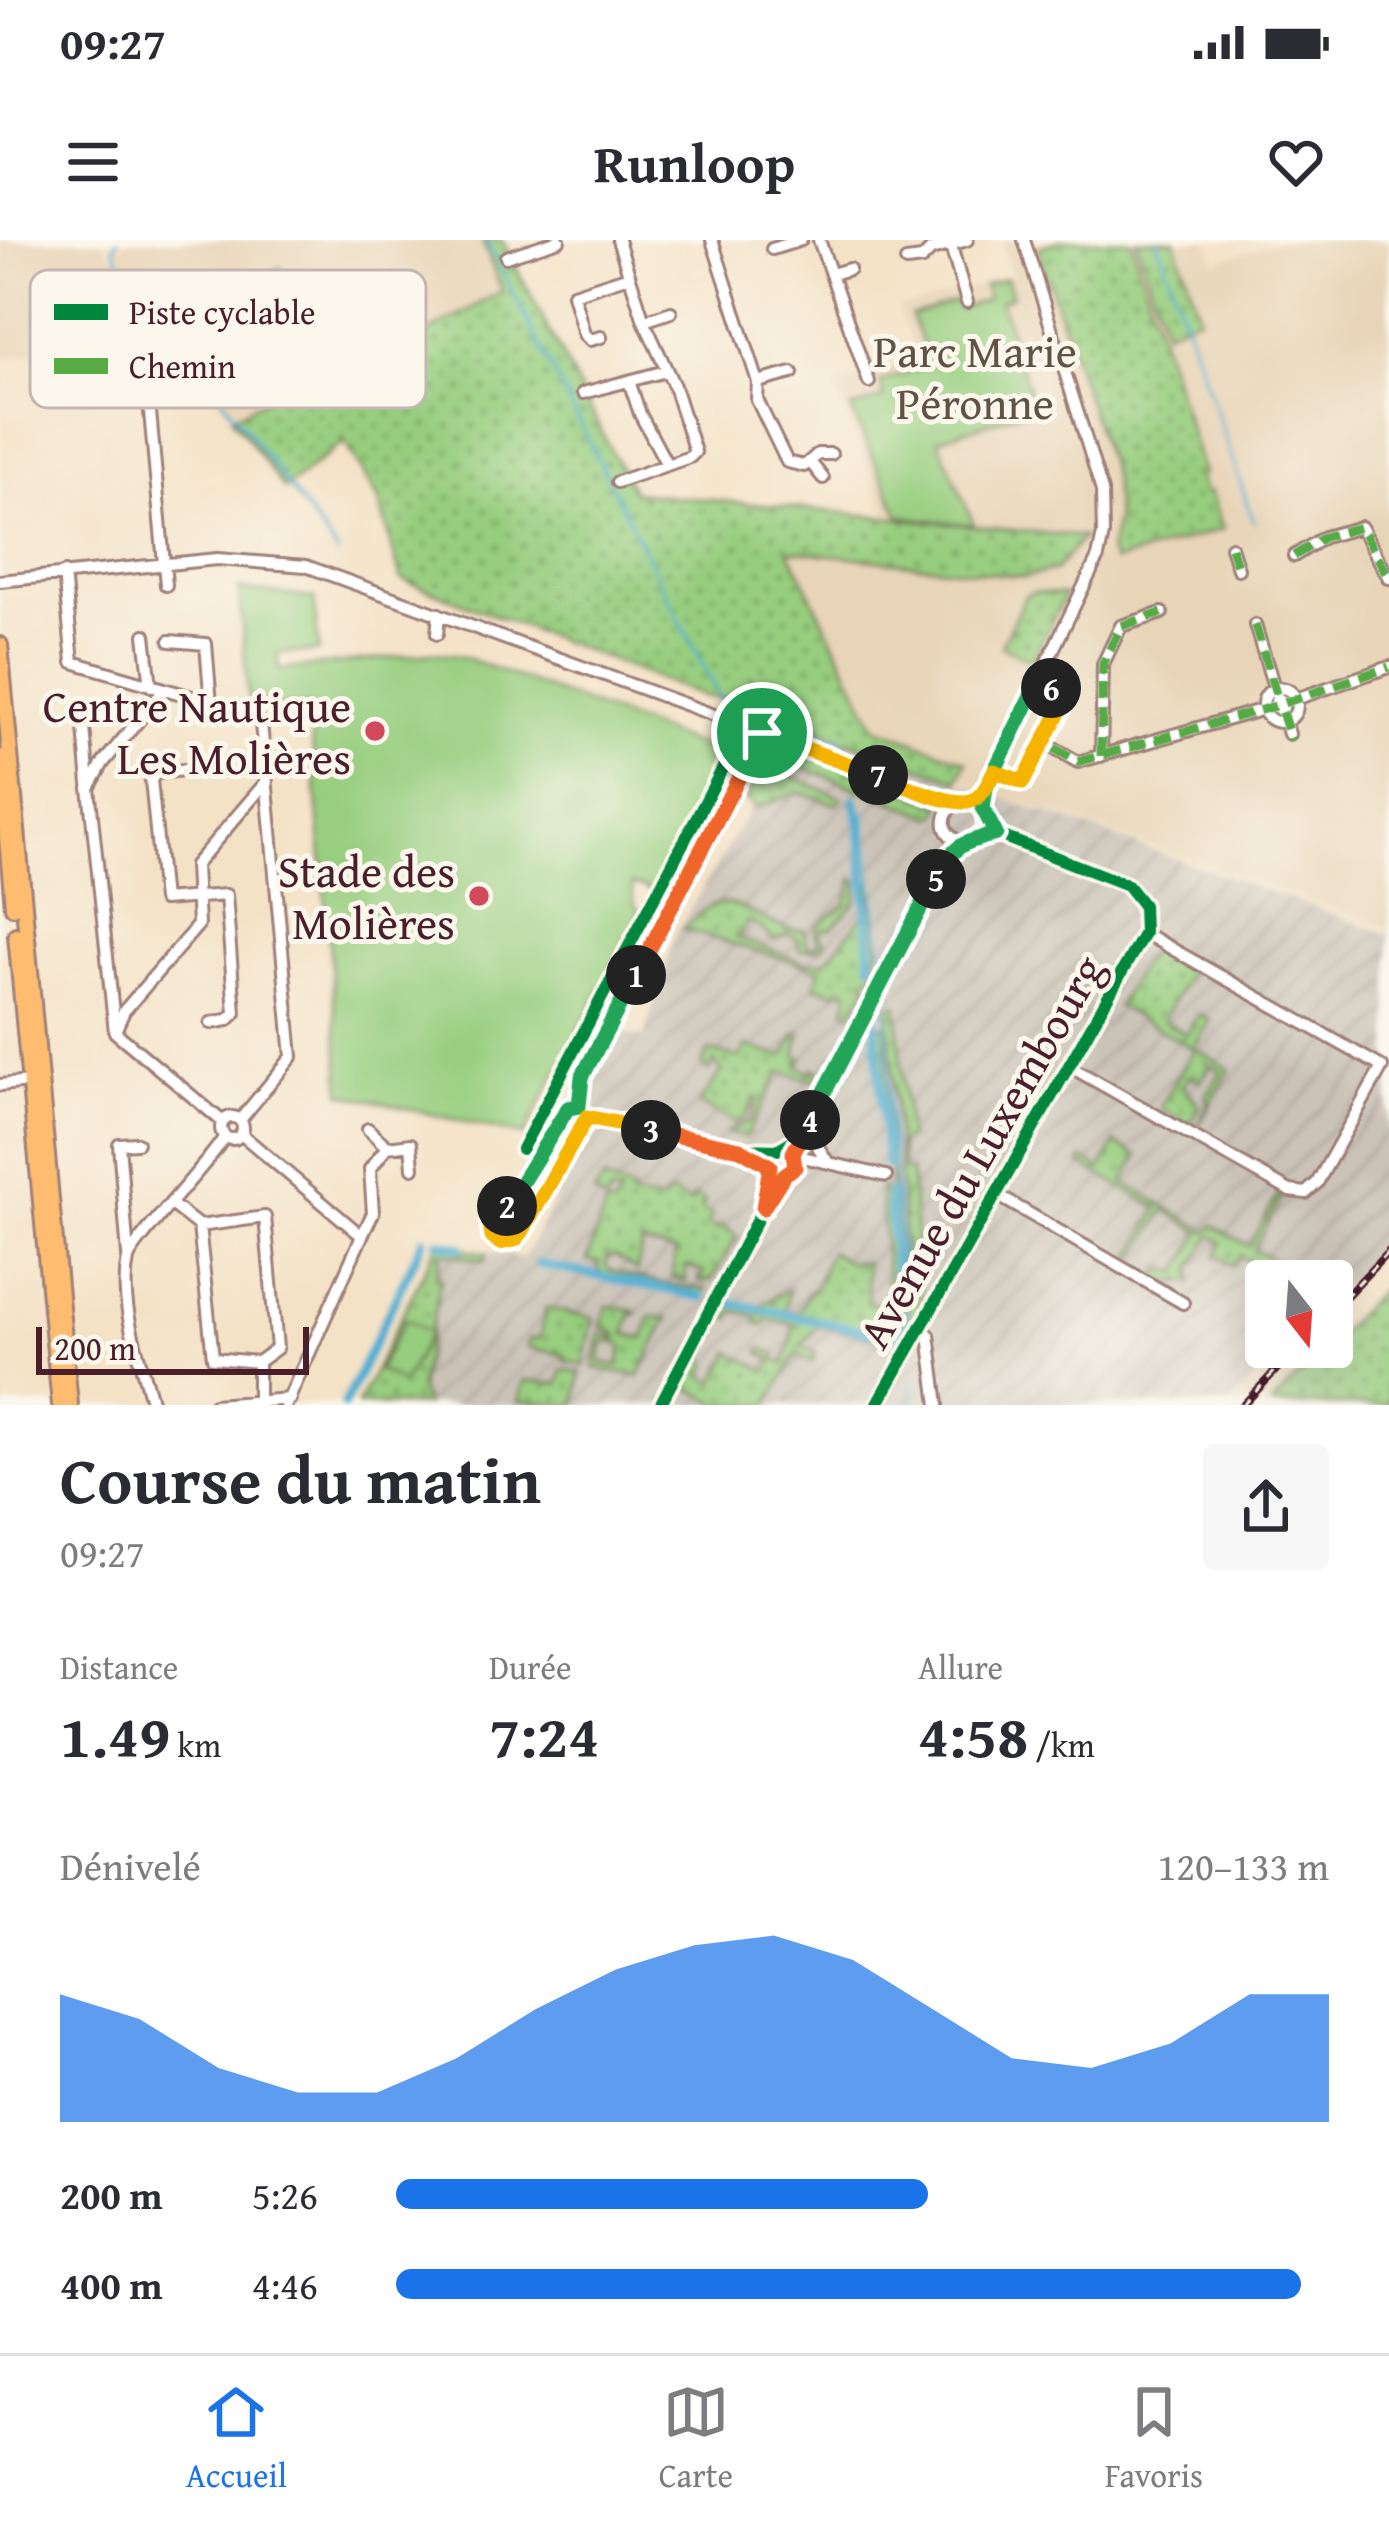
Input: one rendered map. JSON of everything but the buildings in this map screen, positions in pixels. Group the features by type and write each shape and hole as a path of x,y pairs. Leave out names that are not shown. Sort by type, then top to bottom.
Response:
{"main road":[{"path":"0,645 70,1405"},
{"path":"0,757 60,1405"}],"street":[{"path":"506,257 559,240"},
{"path":"617,482 695,452 618,240"},
{"path":"712,240 758,382 757,400 787,462 798,467 811,463 818,454 830,454"},
{"path":"772,249 801,240"},
{"path":"819,240 869,382"},
{"path":"906,261 968,240"},
{"path":"976,840 985,830 980,810 986,788 1098,557 1104,508 1024,240"},
{"path":"951,245 967,302"},
{"path":"832,274 849,269"},
{"path":"601,337 586,338 573,294 629,276"},
{"path":"644,321 671,312"},
{"path":"584,394 666,371"},
{"path":"758,382 792,374"},
{"path":"630,384 666,463"},
{"path":"150,408 166,585"},
{"path":"811,463 823,478"},
{"path":"1294,556 1324,537 1361,527 1389,578"},
{"path":"1231,548 1238,569"},
{"path":"0,580 242,558 295,564 344,577 948,803 980,810 996,834 1127,885 1143,905 1144,933 1382,1067 1317,1183 1306,1192 1290,1191 1070,1066"},
{"path":"64,573 73,662 259,717 292,1057 235,1138 225,1136"},
{"path":"437,634 439,614"},
{"path":"1101,756 1103,664 1121,626 1162,614"},
{"path":"1255,625 1281,708"},
{"path":"89,788 157,688 145,635"},
{"path":"170,641 206,644 211,704"},
{"path":"1054,748 1078,762 1281,708 1389,667"},
{"path":"994,771 1023,782 1060,711 1042,674"},
{"path":"83,716 115,1032 224,1121 225,1136 213,1156 128,1255"},
{"path":"585,1122 579,1106 582,1077 762,733"},
{"path":"184,770 156,773 151,780 163,900 226,895 235,1013 228,1020 211,1023"},
{"path":"115,1032 124,1011 198,925 195,866 267,781"},
{"path":"948,803 944,824 954,843"},
{"path":"954,843 996,834"},
{"path":"660,1405 954,843"},
{"name":"Avenue du Luxembourg","path":"877,1405 1144,933"},
{"path":"0,1085 30,1082"},
{"path":"579,1106 568,1108 513,1199 493,1216 492,1237 500,1243 515,1240 522,1232 585,1122"},
{"path":"813,1114 815,1145 834,1166"},
{"path":"564,1115 567,1126 585,1122 886,1176"},
{"path":"224,1121 230,1117 362,1236"},
{"path":"368,1129 387,1147"},
{"path":"137,1143 118,1144 128,1305 152,1405"},
{"path":"214,1405 288,1402 373,1213 370,1169 387,1147 411,1144 413,1168"},
{"path":"740,1149 770,1167"},
{"path":"763,1208 770,1158 788,1158"},
{"path":"770,1167 788,1158"},
{"path":"997,1195 1183,1303"},
{"path":"172,1205 200,1226 265,1217 277,1348 258,1361 213,1358 200,1226"},
{"path":"920,1329 929,1335 938,1405"},
{"path":"258,1361 258,1403"}],"shaded area":[{"path":"0,240 100,240 124,270 30,270 30,354 0,357"},
{"path":"131,240 482,240 503,290 426,334 426,270 130,270 115,249"},
{"path":"1001,240 1207,240 1215,262 1282,240 1389,240 1389,928 801,726 633,500 887,515 836,386 918,357 898,309 1012,276"},
{"path":"226,408 249,408 232,417"},
{"path":"801,726 1389,934 1389,1238 1353,1276 1353,1260 1245,1260 1245,1368 1265,1368 1229,1405 357,1405 438,1243 524,1258 588,1139 594,1079 620,1032 644,1038 676,932"}],"green space":[{"path":"482,240 502,240 633,492 1083,537 1056,570 1025,577 789,550 876,727 967,761 958,780 735,701 702,696 401,579 378,498 344,442 284,489 232,417 249,408 426,408 426,334 502,291"},
{"path":"1062,240 1131,240 1203,474 1199,476 1204,493 1210,492 1223,529 1114,562 1109,552 1116,520 1113,479 1038,248"},
{"path":"1136,240 1175,240 1200,316 1165,330"},
{"name":"Parc Marie Péronne","path":"1006,278 1012,296 1000,301 1034,408 938,439 974,525 900,516 851,409 884,398 880,382 931,365 911,316 955,301 959,309 987,299 984,285"},
{"name":"Stade des Molières","path":"239,589 314,598 319,651 277,654 279,670 432,653 461,656 719,753 720,760 654,891 632,884 640,912 524,1136 342,1093 309,706 249,708"},
{"path":"1035,592 1065,595 1032,661 1001,646 1025,596"},
{"path":"773,740 942,805 939,814 933,817 771,755"},
{"path":"762,763 842,798 837,805 798,792 757,808 745,800"},
{"path":"854,878 856,902 831,929 823,928 820,935 827,943 821,949 799,950 799,941 789,934 774,940 746,922 735,937 807,963 826,961 864,914 867,882 871,882 878,950 873,974 865,979 868,985 852,1013 845,1010 849,997 845,990 838,988 837,993 815,986 820,970 682,929 709,907 724,904 781,927 805,930 808,947 818,945 816,926 846,904"},
{"path":"1159,949 1192,967 1163,1020 1186,1034 1199,1014 1210,1020 1194,1048 1230,1069 1197,1128 1210,1101 1205,1098 1221,1071 1210,1065 1201,1081 1189,1076 1183,1087 1199,1104 1191,1125 1160,1108 1194,1049 1117,1006 1146,956"},
{"path":"897,1004 908,1138 900,1144 903,1169 911,1170 921,1308 910,1327 888,1007"},
{"path":"878,1024 885,1025 907,1331 902,1343 818,1326 802,1345 816,1353 813,1362 796,1355 768,1405 721,1405 683,1385 700,1353 709,1364 704,1376 715,1382 731,1352 767,1371 773,1360 759,1352 762,1348 777,1355 775,1359 783,1364 793,1324 767,1319 764,1325 756,1323 758,1316 734,1311 731,1318 721,1314 726,1303 893,1338 902,1331"},
{"path":"801,1033 796,1055 802,1058 799,1067 821,1073 817,1081 780,1072 746,1137 727,1133 750,1120 758,1099 736,1123 699,1104 722,1071 714,1062 709,1071 702,1064 709,1051 740,1058 746,1046 783,1057"},
{"path":"1115,1143 1138,1156 1124,1182 1208,1231 1213,1225 1249,1246 1279,1193 1283,1195 1254,1249 1273,1260 1240,1256 1233,1265 1217,1256 1222,1242 1211,1236 1192,1269 1193,1282 1160,1281 1155,1278 1163,1269 1179,1272 1201,1232 1165,1210 1132,1265 1128,1263 1158,1208 1080,1164 1083,1159 1101,1169"},
{"path":"604,1179 632,1192 631,1197 661,1202 671,1193 691,1203 695,1196 705,1202 701,1209 712,1215 708,1224 718,1229 721,1225 737,1236 712,1280 702,1283 698,1278 704,1272 685,1266 686,1281 672,1278 675,1252 642,1244 637,1271 615,1256 607,1258 606,1266 612,1271 706,1289 703,1295 605,1274 598,1270 599,1262 587,1261 605,1207 614,1206 619,1196 610,1194 606,1203 594,1194"},
{"path":"880,1187 887,1189 898,1330 892,1335 728,1301 761,1305 789,1289 785,1310 798,1313 814,1290 830,1251 847,1262 865,1262 868,1303 889,1302"},
{"path":"438,1243 486,1253 484,1261 442,1252 419,1388 425,1405 357,1405"},
{"path":"1389,1281 1389,1405 1271,1405 1306,1368 1353,1368 1353,1319"},
{"path":"607,1306 638,1314 631,1313 626,1334 644,1338 650,1317 668,1318 639,1376 594,1368 600,1334 612,1336 612,1342 604,1341 600,1362 619,1366 623,1345 615,1343 616,1333 602,1328"},
{"path":"546,1308 593,1318 584,1365 565,1361 565,1355 527,1347 529,1338 539,1339"},
{"path":"405,1319 430,1332 403,1383 378,1370"},
{"path":"563,1369 581,1373 576,1405 519,1401 524,1380 559,1384"}],"waterway":[{"path":"118,240 114,247 127,270"},
{"path":"486,240 722,703 844,741"},
{"path":"1157,240 1254,522"},
{"path":"230,408 338,553"},
{"path":"854,799 860,821 871,963"},
{"path":"864,812 881,951"},
{"path":"886,1005 890,1119 908,1326"},
{"path":"875,1022 887,1165"},
{"path":"728,1302 893,1337 900,1331 889,1192"},
{"path":"344,1405 424,1239"},
{"path":"438,1242 461,1247"},
{"path":"538,1264 703,1297"},
{"path":"911,1381 913,1405"},
{"path":"0,1397 2,1405"}],"railway":[{"path":"1353,1289 1389,1251"},
{"path":"1243,1405 1278,1368"}],"marked path":[{"path":"1294,556 1324,537 1361,527 1389,578"},
{"path":"1231,547 1238,569"},
{"path":"1101,756 1103,664 1121,626 1162,613"},
{"path":"1255,625 1277,697"},
{"path":"1284,703 1389,667"},
{"path":"1054,748 1078,762 1275,706"},
{"path":"1282,712 1291,740"}],"cycle path":[{"path":"522,1149 735,745"},
{"path":"660,1405 763,1208 795,1167 793,1153 951,852 985,830 983,809 989,782"},
{"path":"877,1405 1144,933 1143,905 1127,885 996,834"},
{"path":"587,1117 740,1149 777,1150 802,1135"}],"place":[{"name":"Centre Nautique Les Molières","path":"375,731"},
{"name":"Stade des Molières","path":"479,896"}],"route":[{"path":"762,733 582,1077 579,1106 568,1108 513,1199 493,1216 492,1237 500,1243 515,1240 522,1232 587,1117 740,1149 771,1168 763,1208 784,1175 795,1167 793,1153 951,852 961,842 996,834 983,809 986,788 989,782 994,771 1042,674 1060,711 1023,782 994,771 986,788 972,801 955,802 762,733"}]}
